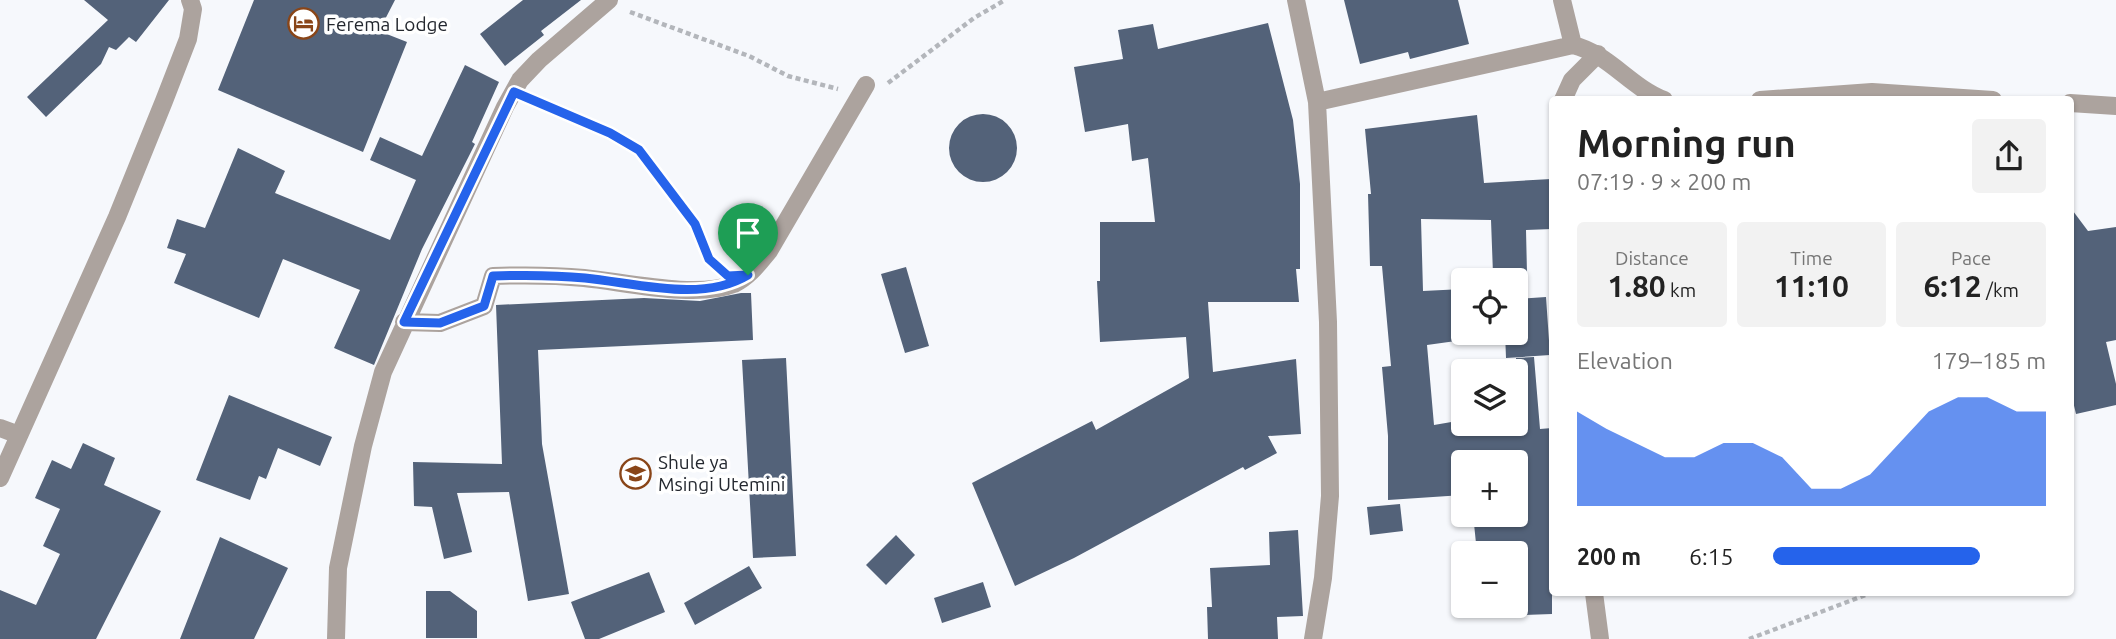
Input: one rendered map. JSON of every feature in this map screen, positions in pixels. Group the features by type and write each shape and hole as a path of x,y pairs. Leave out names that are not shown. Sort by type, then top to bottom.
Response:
{"street":[{"path":"0,478 117,217 164,101 188,39 192,9 190,0"},
{"path":"1296,0 1317,102 1328,322 1330,496 1313,639"},
{"path":"1562,0 1573,45"},
{"path":"336,639 338,568 351,500 383,372 404,322 514,92 539,60 608,1"},
{"path":"1317,102 1573,45 1598,54 1654,96"},
{"path":"1565,96 1572,80 1598,54"},
{"path":"404,322 440,323 484,306 493,276 546,275 652,287 714,288 734,284 748,275 769,251 866,85"},
{"path":"1816,96 1872,92 1932,96"},
{"path":"2074,103 2116,106"},
{"path":"0,428 19,435"},
{"path":"1594,596 1600,639"}],"path":[{"path":"608,1 657,24 749,56 788,76 840,89 866,85 879,90 929,51 1004,0"},
{"path":"514,92 610,133 639,150 695,224 709,259 728,276 748,275"},
{"path":"1749,639 1863,596"}],"building":[{"path":"84,0 169,0 136,42 129,37 116,50 109,47 101,64 46,117 27,97 108,20"},
{"path":"254,0 395,0 379,31 407,42 363,152 218,90"},
{"path":"523,0 581,0 541,31 544,35 505,66 480,34"},
{"path":"1344,0 1458,0 1469,44 1410,59 1408,52 1360,64"},
{"path":"1268,23 1293,120 1300,184 1300,269 1296,269 1299,302 1208,302 1213,372 1296,359 1301,434 1268,436 1277,453 1245,470 1243,467 1074,558 1015,586 972,483 1092,421 1096,430 1189,378 1186,337 1100,342 1097,281 1100,281 1100,222 1155,222 1148,158 1132,161 1128,124 1085,132 1074,67 1123,59 1118,30 1153,24 1158,49"},
{"path":"465,65 499,82 472,142 475,144 422,249 374,365 334,348 360,290 283,259 259,318 174,283 186,254 167,248 177,219 205,228 238,148 285,171 275,193 390,240 416,180 370,160 380,137 422,156"},
{"path":"983,114 996,117 1007,124 1014,135 1017,148 1014,161 1007,172 996,179 983,182 970,179 959,172 952,161 949,148 952,135 959,124 970,117"},
{"path":"1477,115 1484,183 1549,179 1549,229 1526,230 1527,268 1493,268 1491,220 1421,219 1423,291 1451,290 1451,342 1427,345 1434,425 1451,422 1451,436 1528,436 1528,359 1516,358 1534,357 1540,429 1549,428 1549,596 1552,596 1552,614 1528,615 1528,541 1476,541 1474,527 1528,527 1528,450 1451,450 1451,496 1388,500 1388,436 1382,367 1391,366 1382,266 1370,266 1368,194 1371,194 1365,129"},
{"path":"2074,212 2088,231 2116,227 2116,340 2106,342 2116,384 2116,405 2076,414"},
{"path":"906,267 929,346 905,353 881,274"},
{"path":"751,293 753,340 538,350 542,444 569,594 528,601 509,492 457,493 472,552 444,559 432,507 414,506 413,462 502,464 496,305 644,298 700,301"},
{"path":"1546,297 1549,355 1506,358 1506,345 1528,345 1528,298"},
{"path":"786,358 796,556 753,558 742,360"},
{"path":"229,395 332,437 320,466 278,448 266,479 259,476 250,500 196,480"},
{"path":"83,443 115,458 104,485 161,511 96,639 0,639 0,590 36,605 60,554 43,546 60,509 35,498 52,460 71,469"},
{"path":"1400,504 1403,531 1370,535 1367,507"},
{"path":"1298,530 1303,616 1277,617 1278,639 1208,639 1207,607 1212,607 1210,568 1270,565 1269,532"},
{"path":"896,535 915,555 886,585 866,565"},
{"path":"220,537 288,568 254,639 180,639"},
{"path":"749,566 762,588 695,625 684,603"},
{"path":"649,572 665,612 599,639 585,639 571,602"},
{"path":"983,582 991,607 942,623 934,598"},
{"path":"426,591 450,591 477,611 477,638 426,638"}],"place":[{"name":"Ferema Lodge","path":"303,24"},
{"name":"Shule ya Msingi Utemini","path":"635,473"}],"route":[{"path":"514,92 610,133 639,150 665,189 695,224 709,259 728,276 748,275 734,284 714,288 652,287 535,274 493,276 484,306 440,323 404,322 514,92"}]}
